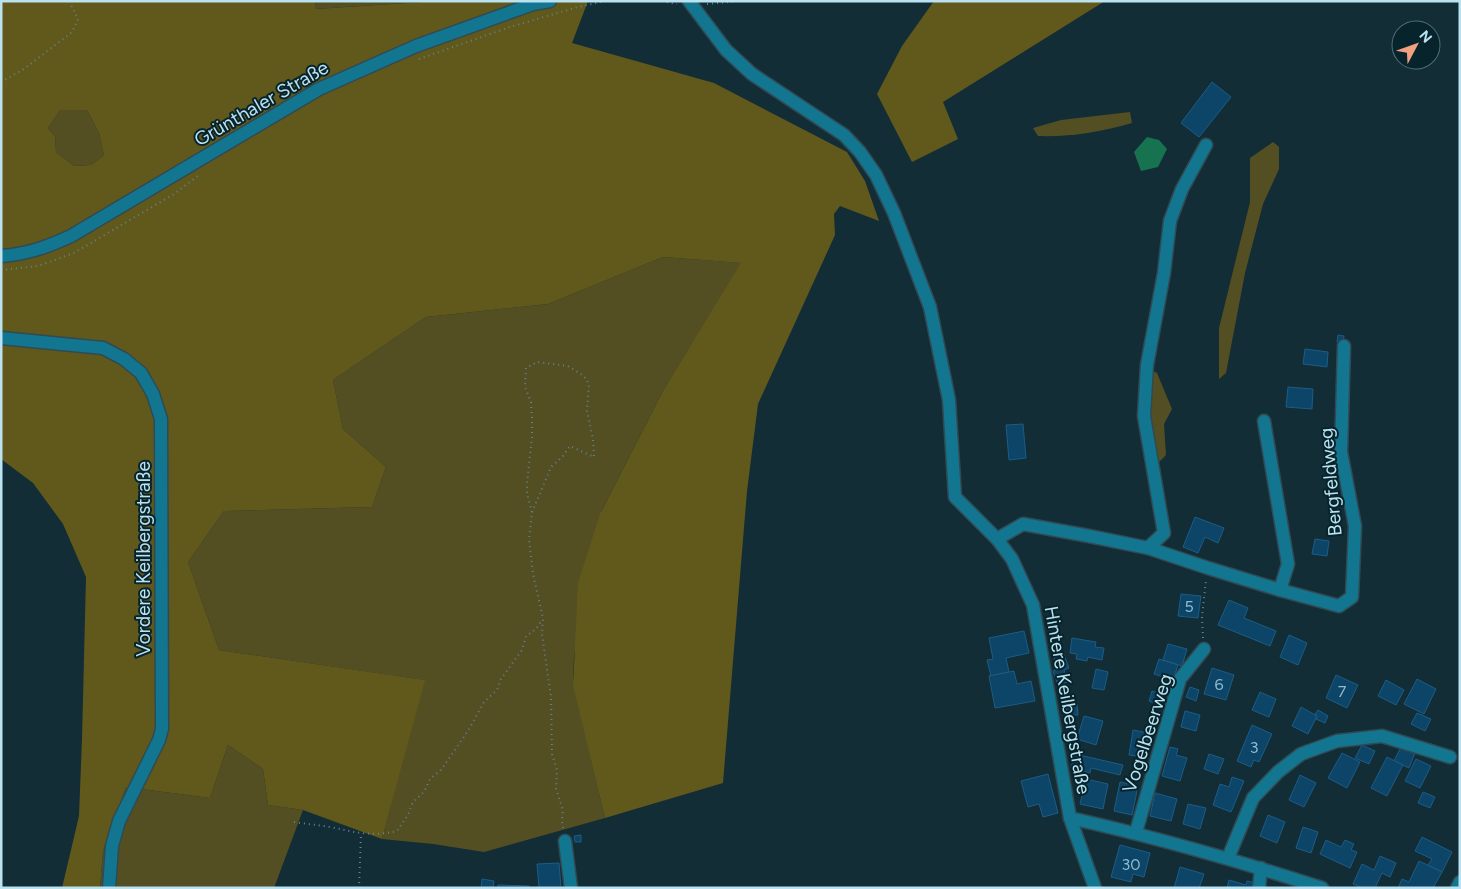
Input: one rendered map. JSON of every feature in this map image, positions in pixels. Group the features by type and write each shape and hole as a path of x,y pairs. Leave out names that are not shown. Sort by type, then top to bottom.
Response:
{"street":[{"name":"Grünthaler Straße","path":"1,256 43,249 71,236 319,89 416,46 534,4 550,1"},
{"name":"Hintere Keilbergstraße","path":"689,1 726,50 752,74 844,135 860,152 876,176 894,213 930,307 949,400 955,497 997,539 1012,559 1033,605 1070,818 1136,832 1261,868 1303,885 1322,888"},
{"path":"1148,548 1164,533 1144,416 1147,365 1164,273 1170,221 1182,189 1206,145"},
{"name":"Vordere Keilbergstraße","path":"1,338 103,348 124,359 141,373 154,394 161,419 162,729 159,740 119,821 112,846 109,888"},
{"name":"Bergfeldweg","path":"997,539 1023,524 1089,536 1148,548 1280,590 1339,606 1352,597 1355,526 1342,452 1344,346"},
{"path":"1264,421 1288,564 1280,590"},
{"name":"Vogelbeerweg","path":"1136,832 1180,679 1204,649"},
{"path":"1228,858 1253,798 1278,772 1301,754 1337,741 1382,736 1450,757"},
{"path":"1070,818 1095,888"},
{"path":"564,841 570,888"},
{"path":"1259,888 1261,868"},
{"path":"1457,888 1460,882"}],"path":[{"path":"1,82 24,69 72,32 78,19 69,1"},
{"path":"415,61 510,27 605,1"},
{"path":"1,270 38,266 74,253 174,194 202,174"},
{"path":"532,512 527,483 532,419 531,402 525,387 526,368 538,362 568,366 584,376 589,384 587,411 593,439 594,457 570,446 552,467 532,512 529,540 533,574 543,618 542,634 551,697 552,754 557,770 556,789 563,810 564,841"},
{"path":"1204,649 1202,617 1208,568"},
{"path":"294,822 361,834 384,834 397,831 414,802 424,792 430,779 440,770 468,732 484,702 498,690 502,679 522,650 526,636 536,629 543,618"},
{"path":"359,888 361,834"}],"shaded area":[{"path":"1,1 315,1 316,9 438,1 588,1 572,43 714,83 847,152 865,181 879,221 840,206 834,214 835,235 758,404 747,491 723,783 605,818 573,685 578,583 600,514 664,389 741,263 663,257 548,304 426,317 333,380 343,429 386,467 372,507 224,511 188,562 219,650 425,680 382,839 303,810 268,805 263,769 228,745 210,798 126,787 103,851 100,888 62,888 79,816 86,577 63,524 33,483 1,459","holes":["60,110 87,110 99,133 104,155 91,165 74,166 56,152 55,136 48,128"]},
{"path":"315,1 438,1 316,9"},
{"path":"934,1 1105,1 943,102 958,139 912,162 877,94 902,46"},
{"path":"60,110 87,110 99,133 104,155 91,165 74,166 56,152 55,136 48,128"},
{"path":"1130,112 1132,123 1074,135 1038,136 1033,128 1061,120"},
{"path":"1147,137 1159,140 1167,149 1158,167 1141,171 1134,152"},
{"path":"1273,142 1279,147 1279,169 1263,204 1245,273 1226,373 1219,379 1219,328 1250,202 1250,158"},
{"path":"663,257 742,263 664,389 602,510 574,656 573,681 605,818 484,852 382,839 424,680 219,650 188,562 224,511 372,507 386,467 343,429 333,380 426,317 548,304"},
{"path":"1151,370 1157,373 1172,409 1164,424 1166,455 1155,466 1150,411"},
{"path":"228,745 263,769 268,805 303,810 274,888 100,888 103,851 126,787 210,798"}],"building":[{"path":"1212,82 1231,97 1199,137 1181,123"},
{"path":"1338,335 1344,336 1343,343 1337,342"},
{"path":"1305,349 1328,352 1327,367 1303,364"},
{"path":"1288,387 1313,389 1312,409 1286,407"},
{"path":"1023,424 1026,458 1009,460 1006,425"},
{"path":"1195,517 1224,528 1218,543 1205,537 1198,553 1183,547"},
{"path":"1315,539 1329,541 1327,556 1312,554"},
{"path":"1181,594 1201,596 1198,618 1178,616"},
{"path":"1229,600 1248,608 1244,618 1276,631 1270,646 1218,625"},
{"path":"1024,631 1029,653 1006,658 1009,672 991,676 987,660 993,659 989,638"},
{"path":"1289,635 1307,643 1298,665 1280,657"},
{"path":"1072,638 1096,642 1095,647 1104,648 1102,660 1088,657 1087,661 1076,659 1077,654 1070,653"},
{"path":"1168,644 1187,649 1182,666 1163,660"},
{"path":"1063,652 1069,668 1064,670 1068,682 1058,685 1053,671 1058,669 1053,655"},
{"path":"1159,659 1178,665 1173,680 1154,674"},
{"path":"1212,668 1234,675 1226,700 1204,694"},
{"path":"1096,669 1108,672 1104,690 1092,688"},
{"path":"1014,671 1017,684 1031,681 1035,701 995,708 989,676"},
{"path":"1336,675 1358,685 1347,708 1326,698"},
{"path":"1417,679 1436,689 1424,714 1404,704"},
{"path":"1386,680 1404,690 1396,705 1378,696"},
{"path":"1190,687 1199,690 1196,701 1186,697"},
{"path":"1152,691 1161,694 1158,704 1149,701"},
{"path":"1260,692 1276,699 1269,717 1252,710"},
{"path":"1077,704 1078,715 1067,715 1066,705"},
{"path":"1301,707 1317,716 1308,734 1292,726"},
{"path":"1318,710 1328,716 1325,723 1316,719 1317,716 1315,714"},
{"path":"1185,711 1200,715 1196,731 1181,727"},
{"path":"1417,713 1431,719 1425,731 1411,724"},
{"path":"1084,716 1103,721 1096,745 1077,739"},
{"path":"1252,725 1272,734 1259,762 1254,760 1251,767 1237,761"},
{"path":"1133,730 1149,733 1145,757 1129,755"},
{"path":"1362,745 1375,751 1369,764 1355,758"},
{"path":"1170,747 1178,749 1176,755 1187,758 1180,781 1162,776"},
{"path":"1401,747 1415,753 1409,768 1394,761"},
{"path":"1342,753 1360,762 1347,788 1328,778"},
{"path":"1075,754 1123,765 1120,775 1091,768 1090,773 1071,768"},
{"path":"1209,754 1224,759 1218,774 1204,769"},
{"path":"1387,757 1403,765 1387,796 1371,788"},
{"path":"1416,759 1431,766 1420,788 1405,781"},
{"path":"1048,774 1058,813 1043,817 1039,804 1028,807 1021,781"},
{"path":"1300,775 1316,783 1304,807 1289,800"},
{"path":"1232,777 1244,781 1231,812 1213,805 1220,784 1229,787"},
{"path":"1086,779 1108,784 1103,809 1080,804"},
{"path":"1120,782 1138,786 1132,815 1114,811"},
{"path":"1423,792 1435,797 1430,808 1418,803"},
{"path":"1155,793 1177,799 1171,821 1150,816"},
{"path":"1188,804 1206,808 1200,829 1183,824"},
{"path":"1268,815 1285,822 1277,843 1260,836"},
{"path":"1303,827 1318,832 1311,853 1296,848"},
{"path":"581,835 581,842 575,842 574,836"},
{"path":"1422,837 1452,852 1442,872 1428,865 1432,859 1415,851"},
{"path":"1326,840 1341,847 1345,840 1354,844 1351,850 1357,852 1350,868 1320,854"},
{"path":"1120,845 1150,853 1144,877 1133,874 1131,882 1111,877"},
{"path":"1380,856 1396,863 1390,877 1382,873 1375,888 1363,888 1353,884 1362,864 1374,870"},
{"path":"1419,861 1442,872 1433,888 1398,888 1402,879 1409,882"},
{"path":"559,863 561,888 539,888 537,864"},
{"path":"1180,867 1204,874 1199,888 1174,888"},
{"path":"482,879 494,881 493,888 481,888"},
{"path":"1229,880 1246,885 1247,881 1256,883 1254,888 1227,888"},
{"path":"498,885 529,886 529,888 498,888"}]}
